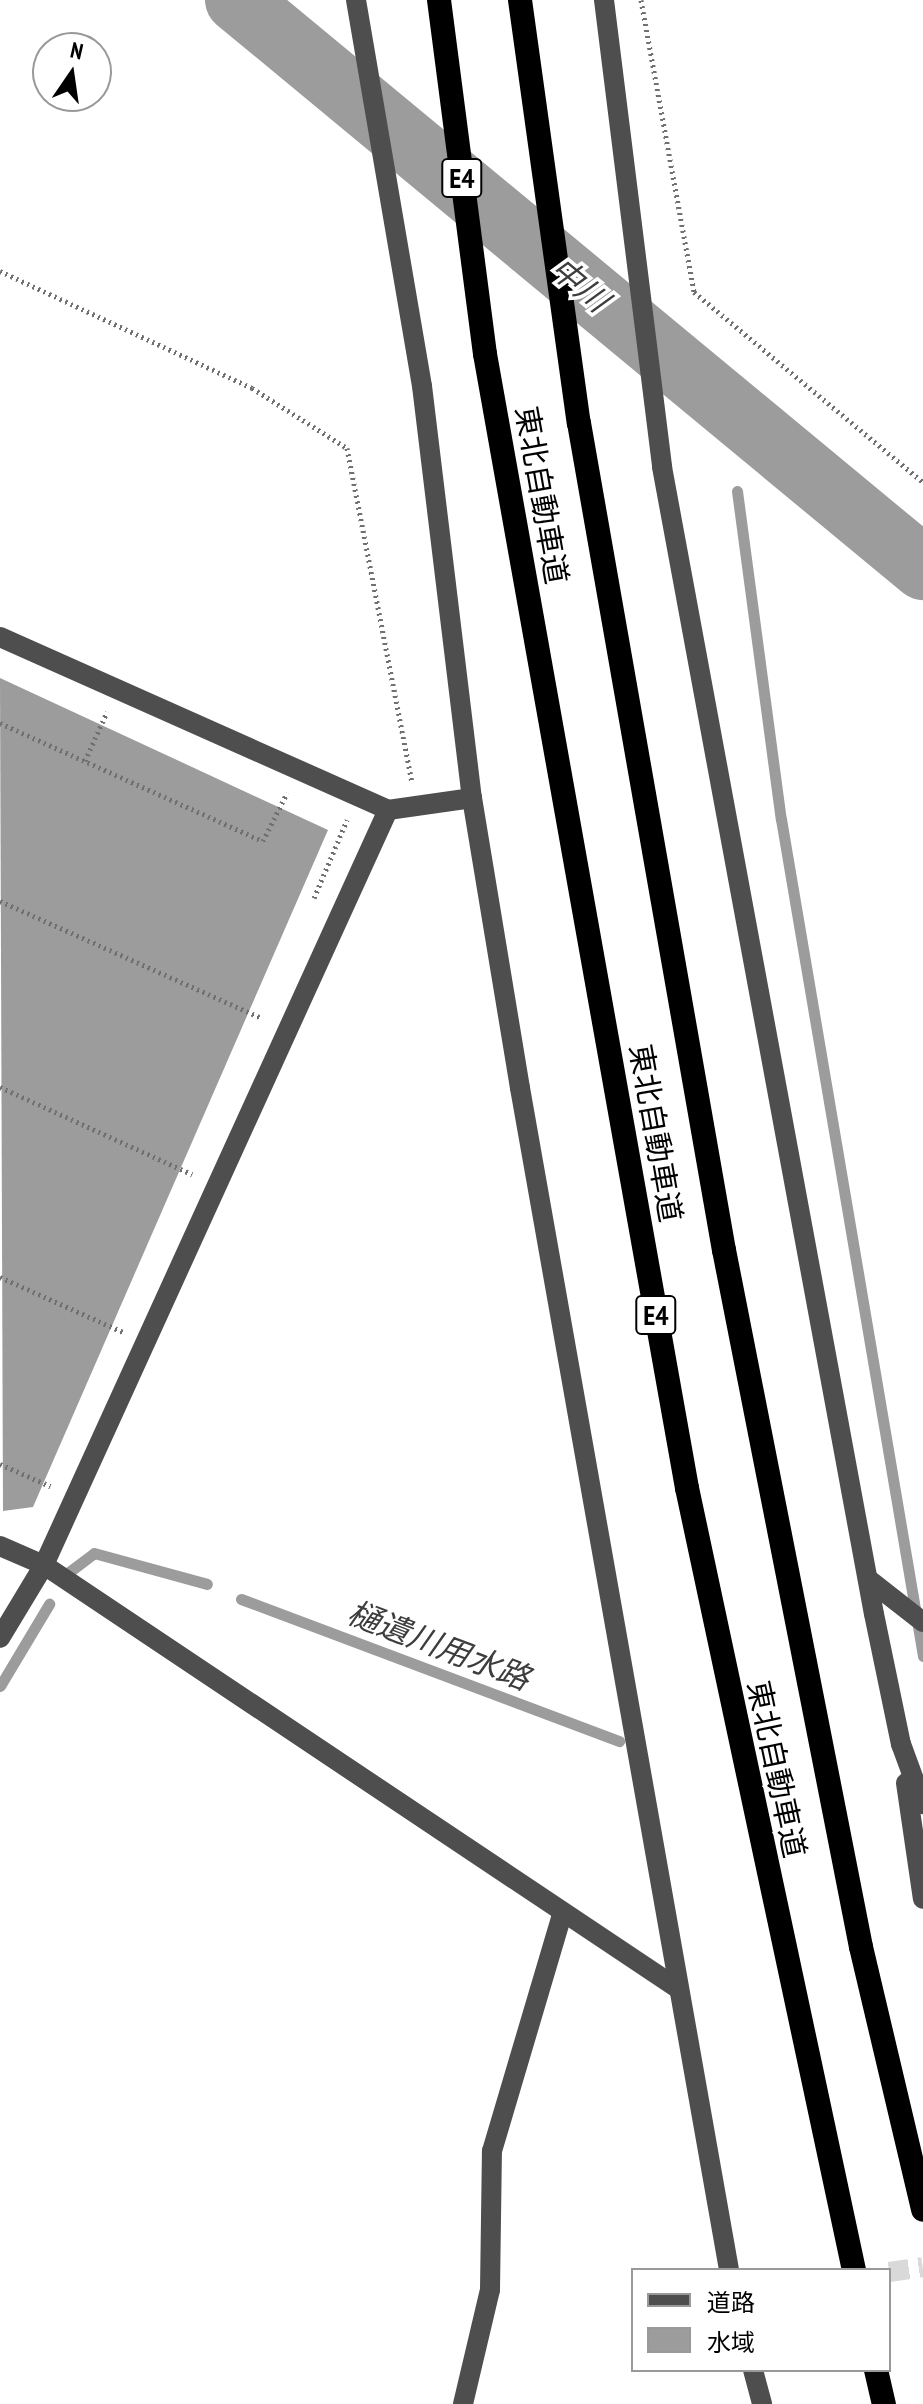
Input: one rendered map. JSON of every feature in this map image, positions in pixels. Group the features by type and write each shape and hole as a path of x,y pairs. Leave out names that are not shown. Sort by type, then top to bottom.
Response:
{"highway":[{"name":"東北自動車道","path":"520,0 579,423 724,1250 861,1947 923,2210"},
{"name":"東北自動車道","path":"439,1 485,354 687,1488 854,2268"},
{"path":"876,2372 884,2404"}],"street":[{"path":"356,0 422,386 472,798 677,1988 729,2268"},
{"path":"604,0 625,195 662,467 901,1744 923,1899"},
{"path":"0,637 388,810 472,798"},
{"path":"0,1638 44,1565 388,810"},
{"path":"0,1546 44,1565 677,1988"},
{"path":"868,1579 923,1622"},
{"path":"901,1744 923,1804"},
{"path":"463,2404 490,2290 492,2151 563,1912"},
{"path":"754,2372 762,2404"}],"path":[{"path":"641,0 694,292 923,482"},
{"path":"0,271 252,388 347,448 416,805"},
{"path":"94,705 121,717"},
{"path":"85,761 107,711"},
{"path":"0,723 263,841 287,793"},
{"path":"273,786 299,798"},
{"path":"311,905 348,821 336,815"},
{"path":"0,901 261,1018"},
{"path":"255,1033 267,1004"},
{"path":"0,1087 193,1174"},
{"path":"186,1188 199,1160"},
{"path":"0,1277 123,1332"},
{"path":"116,1346 129,1317"},
{"path":"0,1464 54,1488"},
{"path":"48,1502 60,1474"}],"water":[{"path":"0,678 328,830 33,1507 3,1511"}],"waterway":[{"name":"中川","path":"237,0 923,568"},
{"path":"737,491 781,819 923,1656"},
{"name":"樋遺川用水路","path":"69,1572 94,1553 207,1584"},
{"name":"樋遺川用水路","path":"241,1599 619,1741"},
{"name":"樋遺川用水路","path":"0,1686 49,1604"}],"tunnel":[{"path":"891,2272 923,2267"}]}
